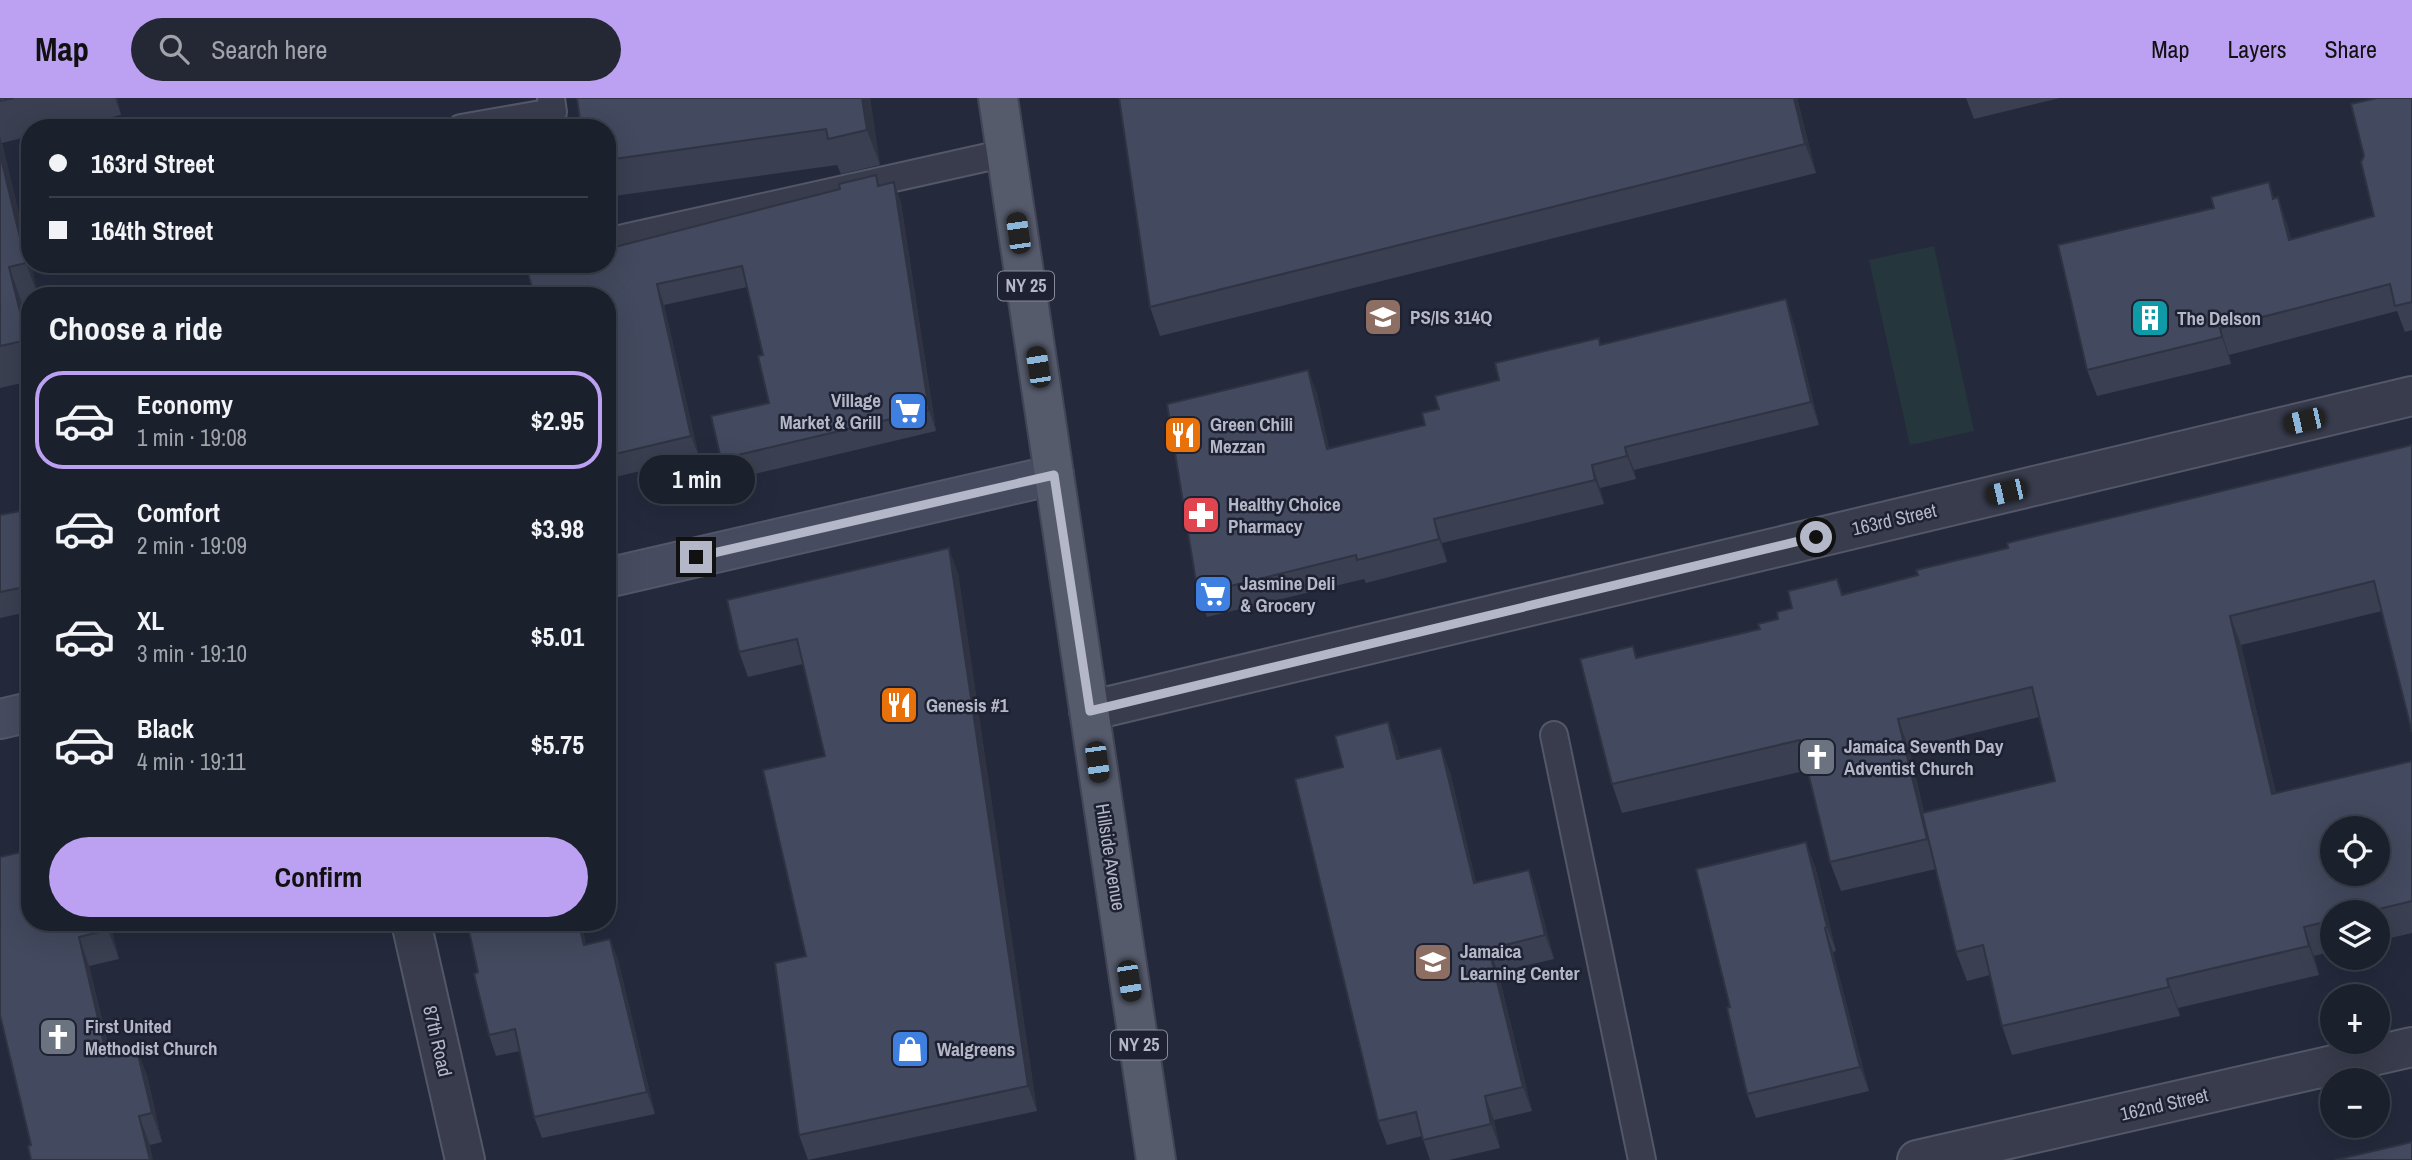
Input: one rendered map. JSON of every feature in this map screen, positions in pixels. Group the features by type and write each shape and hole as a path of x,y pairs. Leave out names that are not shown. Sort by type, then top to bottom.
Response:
{"main road":[{"name":"Hillside Avenue","path":"998,98 1156,1160"}],"street":[{"name":"163rd Street","path":"1090,711 2412,396"},
{"path":"616,576 1054,475"},
{"path":"0,719 21,714"},
{"name":"87th Road","path":"413,931 465,1160"},
{"name":"162nd Street","path":"1917,1160 2412,1047"}],"lane":[{"path":"513,119 553,112 551,98"},
{"path":"624,238 1006,153"},
{"path":"1554,735 1642,1160"}],"shaded area":[{"path":"1934,246 1974,431 1910,445 1869,260"}],"building":[{"path":"577,98 862,98 867,130 828,139 826,129 616,159 616,119 580,119"},
{"path":"1119,98 1794,98 1805,144 1150,307"},
{"path":"2377,98 2412,98 2412,302 2395,306 2390,284 2220,328 2222,337 2087,370 2058,245 2214,208 2211,197 2269,182 2273,199 2278,197 2289,240 2374,216 2361,162 2364,156 2351,104"},
{"path":"0,154 21,242 21,264 9,267 21,316 21,341 0,346"},
{"path":"876,175 878,186 894,182 929,410 721,459 711,416 769,403 758,356 763,355 742,266 657,284 691,436 616,454 616,287 532,287 528,273 616,273 616,247 840,189 839,184"},
{"path":"1786,299 1811,402 1625,447 1627,456 1592,465 1595,480 1434,519 1439,539 1357,560 1356,555 1198,594 1167,404 1308,370 1327,449 1425,425 1422,413 1439,409 1435,396 1499,380 1495,363 1599,338 1600,345"},
{"path":"2412,445 2412,732 2374,581 2230,616 2272,794 2412,761 2412,901 2390,906 2390,900 2320,900 2320,923 2304,927 2309,946 2167,979 2169,987 2002,1026 1983,945 1956,952 1922,813 2055,781 2032,687 1898,719 1927,839 1830,862 1800,740 1612,784 1580,659 1633,646 1636,658 1760,629 1758,624 1778,619 1777,612 1792,608 1788,591 1837,579 1842,595 1918,575 1916,570 2008,548 2007,543"},
{"path":"21,511 21,594 20,588 0,592 0,515"},
{"path":"949,548 1028,1086 799,1135 775,963 806,956 763,770 825,756 797,639 739,652 727,600"},
{"path":"1388,722 1397,759 1441,748 1474,883 1529,870 1545,935 1489,949 1523,1087 1485,1096 1491,1124 1423,1140 1416,1112 1378,1121 1295,779 1343,767 1335,736"},
{"path":"1806,842 1860,1067 1747,1094 1727,1008 1730,1007 1696,869"},
{"name":"First United Methodist Church","path":"21,852 21,931 104,931 79,937 106,1053 136,1046 152,1113 139,1116 150,1160 31,1160 28,1146 31,1145 0,1015 0,857"},
{"path":"469,931 580,931 584,945 610,939 647,1092 534,1117 515,1029 489,1035 474,974 478,972"},
{"path":"2412,1142 2412,1160 2335,1160"}],"place":[{"name":"PS/IS 314Q","path":"1383,317"},
{"name":"The Delson","path":"2150,318"},
{"name":"Village Market & Grill","path":"908,411"},
{"name":"Green Chili Mezzan","path":"1183,435"},
{"name":"Healthy Choice Pharmacy","path":"1201,515"},
{"name":"Jasmine Deli & Grocery","path":"1213,594"},
{"name":"Genesis #1","path":"899,705"},
{"name":"Jamaica Seventh Day Adventist Church","path":"1817,757"},
{"name":"Jamaica Learning Center","path":"1433,962"},
{"name":"First United Methodist Church","path":"58,1037"},
{"name":"Walgreens","path":"910,1049"}],"route":[{"path":"696,557 1054,475 1090,711 1816,537"}]}
